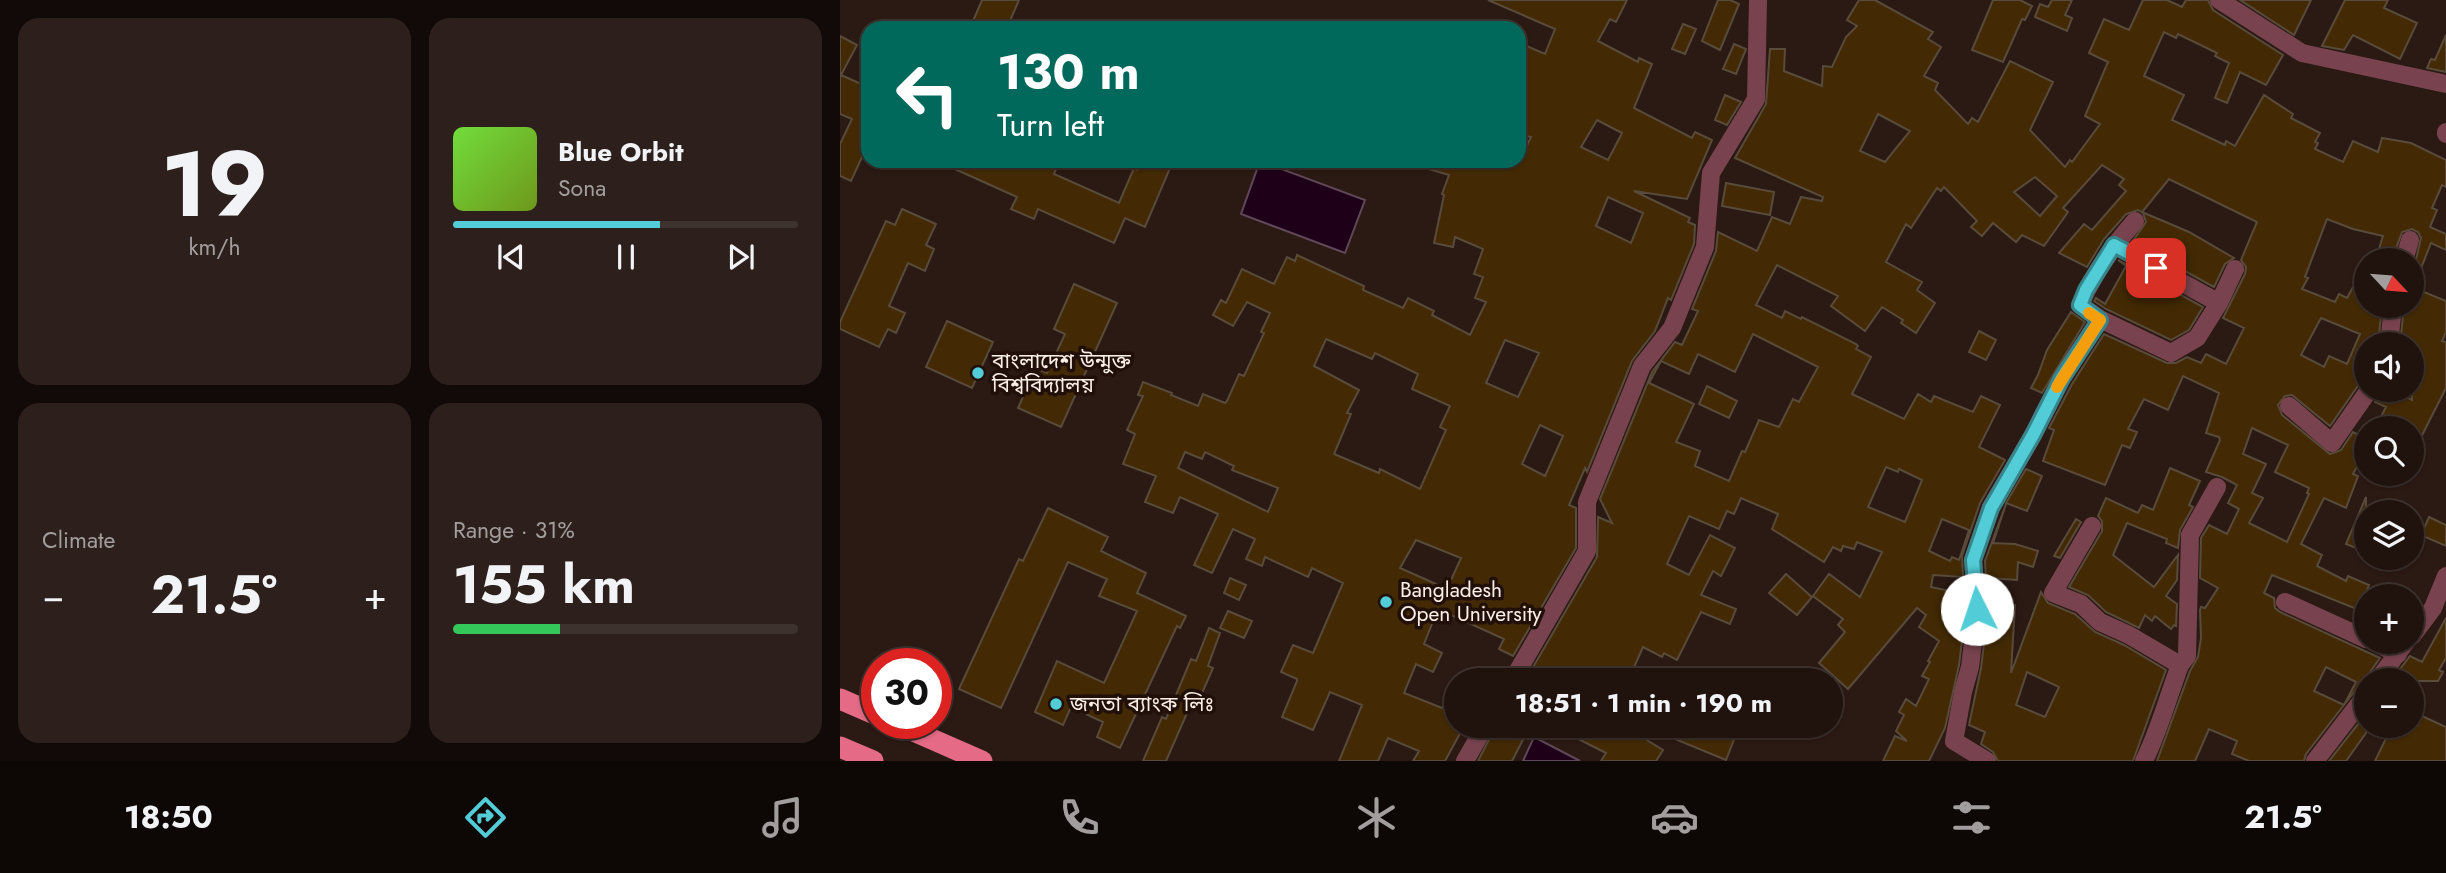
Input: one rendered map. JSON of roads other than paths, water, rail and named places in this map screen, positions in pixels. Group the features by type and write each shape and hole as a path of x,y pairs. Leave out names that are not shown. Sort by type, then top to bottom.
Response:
{"highway":[{"path":"840,699 861,708"},
{"path":"932,739 982,761"},
{"path":"840,747 873,761"}],"street":[{"path":"1520,668 1587,551 1587,502 1642,366 1672,328 1705,247 1711,173 1756,99 1758,0"},
{"path":"2219,0 2302,52 2377,71 2446,84"},
{"path":"2135,221 2114,245 2086,290 2080,305 2100,320 2171,353 2197,338 2219,303 2235,269"},
{"path":"2408,248 2410,240"},
{"path":"2114,245 2219,303"},
{"path":"1987,761 1954,741 1970,667 1977,609 1973,560 1991,508 2062,378 2100,320"},
{"path":"2289,406 2332,443 2361,402"},
{"path":"2144,761 2153,743 2160,716 2180,665 2187,656 2190,535 2217,487"},
{"path":"2092,526 2053,593 2081,604 2100,622 2129,635 2180,665"},
{"path":"2424,619 2444,585"},
{"path":"2285,602 2354,634"},
{"path":"2387,668 2397,654"},
{"path":"2315,761 2354,711"},
{"path":"1465,761 1478,738"}],"place":[{"name":"বাংলাদেশ উন্মুক্ত বিশ্ববিদ্যালয়","path":"978,373"},
{"name":"Bangladesh Open University","path":"1386,602"},
{"name":"জনতা ব্যাংক লিঃ","path":"1056,704"}]}
